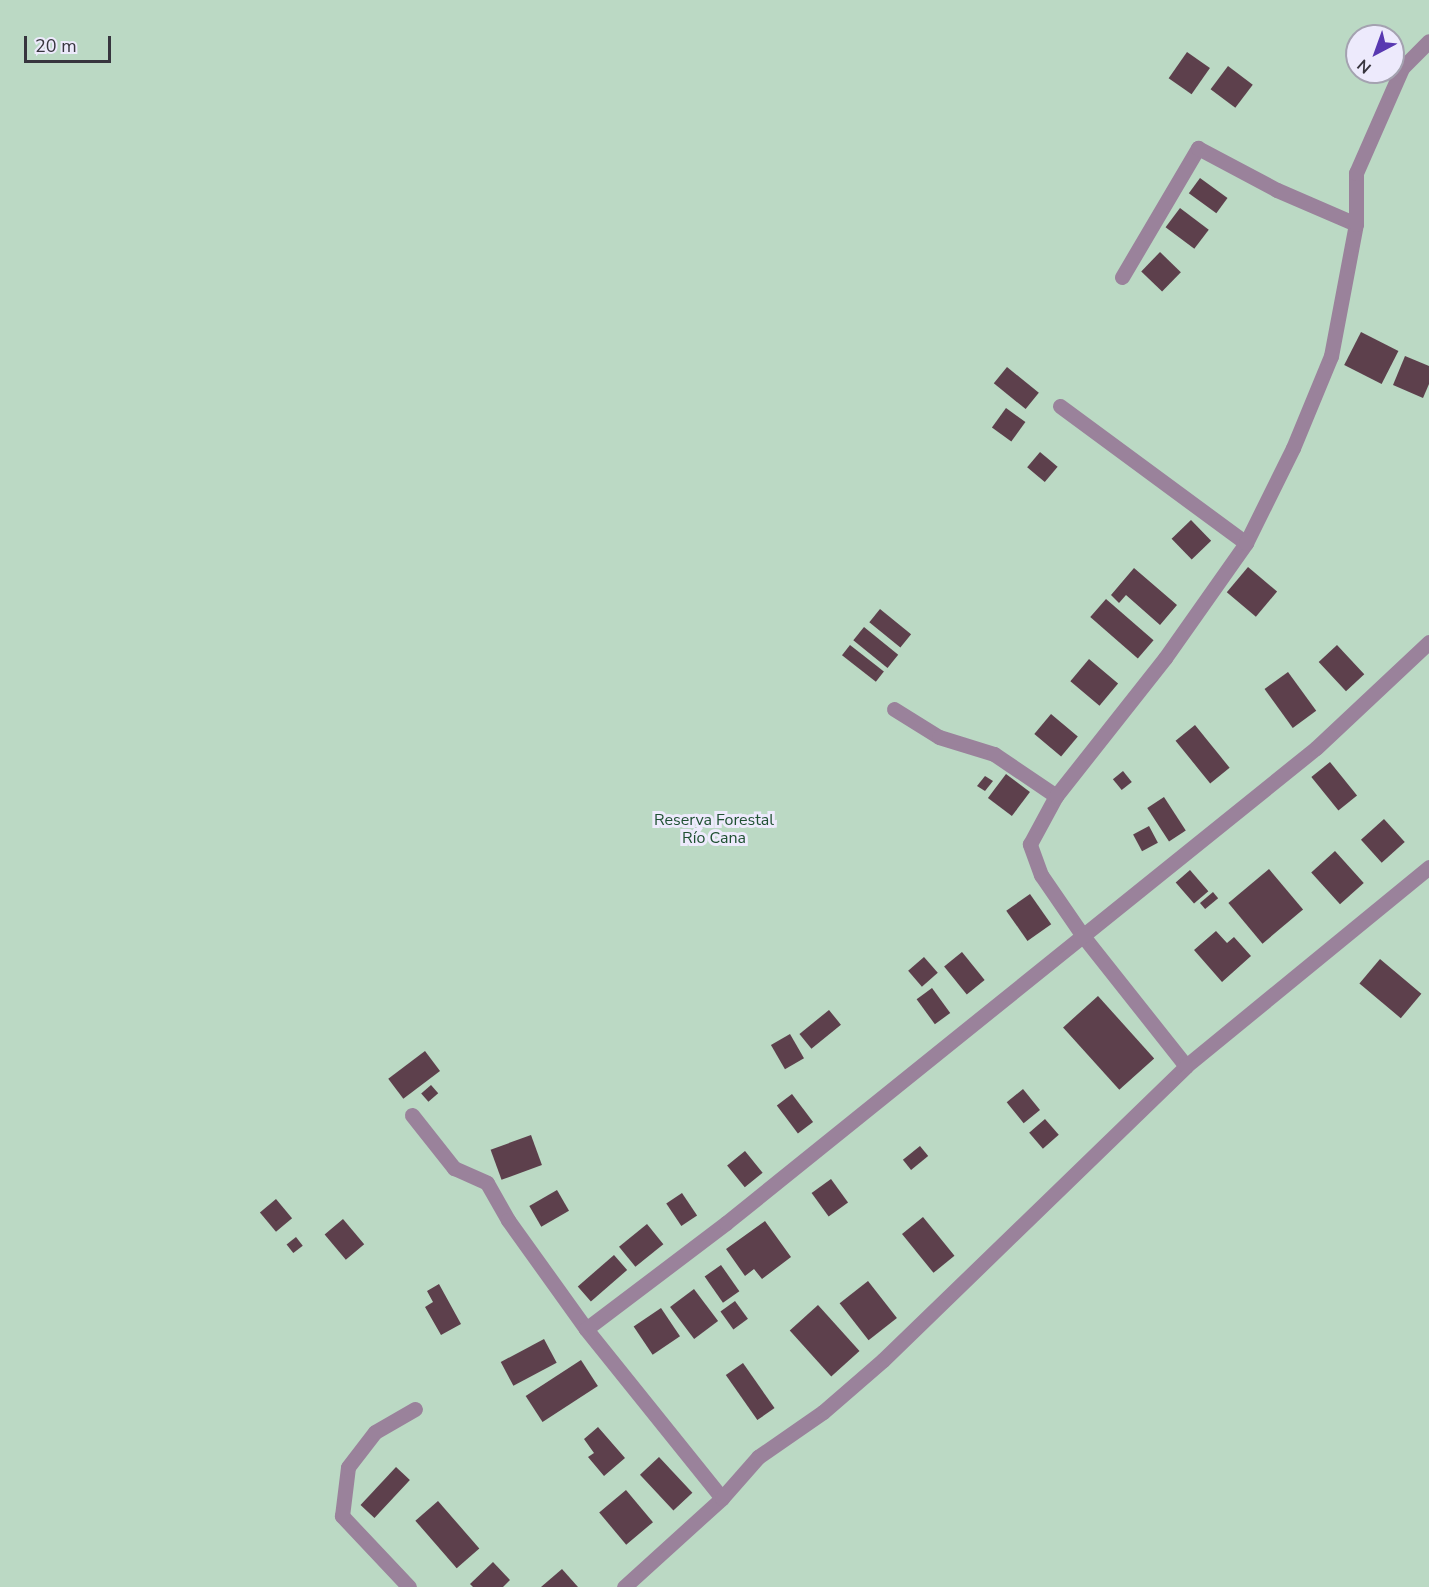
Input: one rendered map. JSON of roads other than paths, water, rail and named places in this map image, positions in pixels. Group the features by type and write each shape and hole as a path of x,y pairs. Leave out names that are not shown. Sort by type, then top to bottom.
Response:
{"street":[{"path":"1186,1066 1083,936 1041,875 1030,844 1056,796 1165,658 1246,543 1293,448 1331,356 1356,224 1356,173 1402,68 1429,40"},
{"path":"1122,277 1198,148 1277,190 1356,224"},
{"path":"1060,406 1246,543"},
{"path":"586,1329 726,1223 1316,748 1429,642"},
{"path":"894,709 939,737 994,754 1056,796"},
{"path":"624,1587 722,1498 758,1457 823,1412 883,1360 1186,1066 1429,867"},
{"path":"412,1115 454,1168 487,1183 502,1212 586,1329 722,1498"},
{"path":"409,1587 342,1516 348,1467 375,1432 415,1409"}],"park label":[{"name":"Reserva Forestal Río Cana","path":"714,829"}]}
